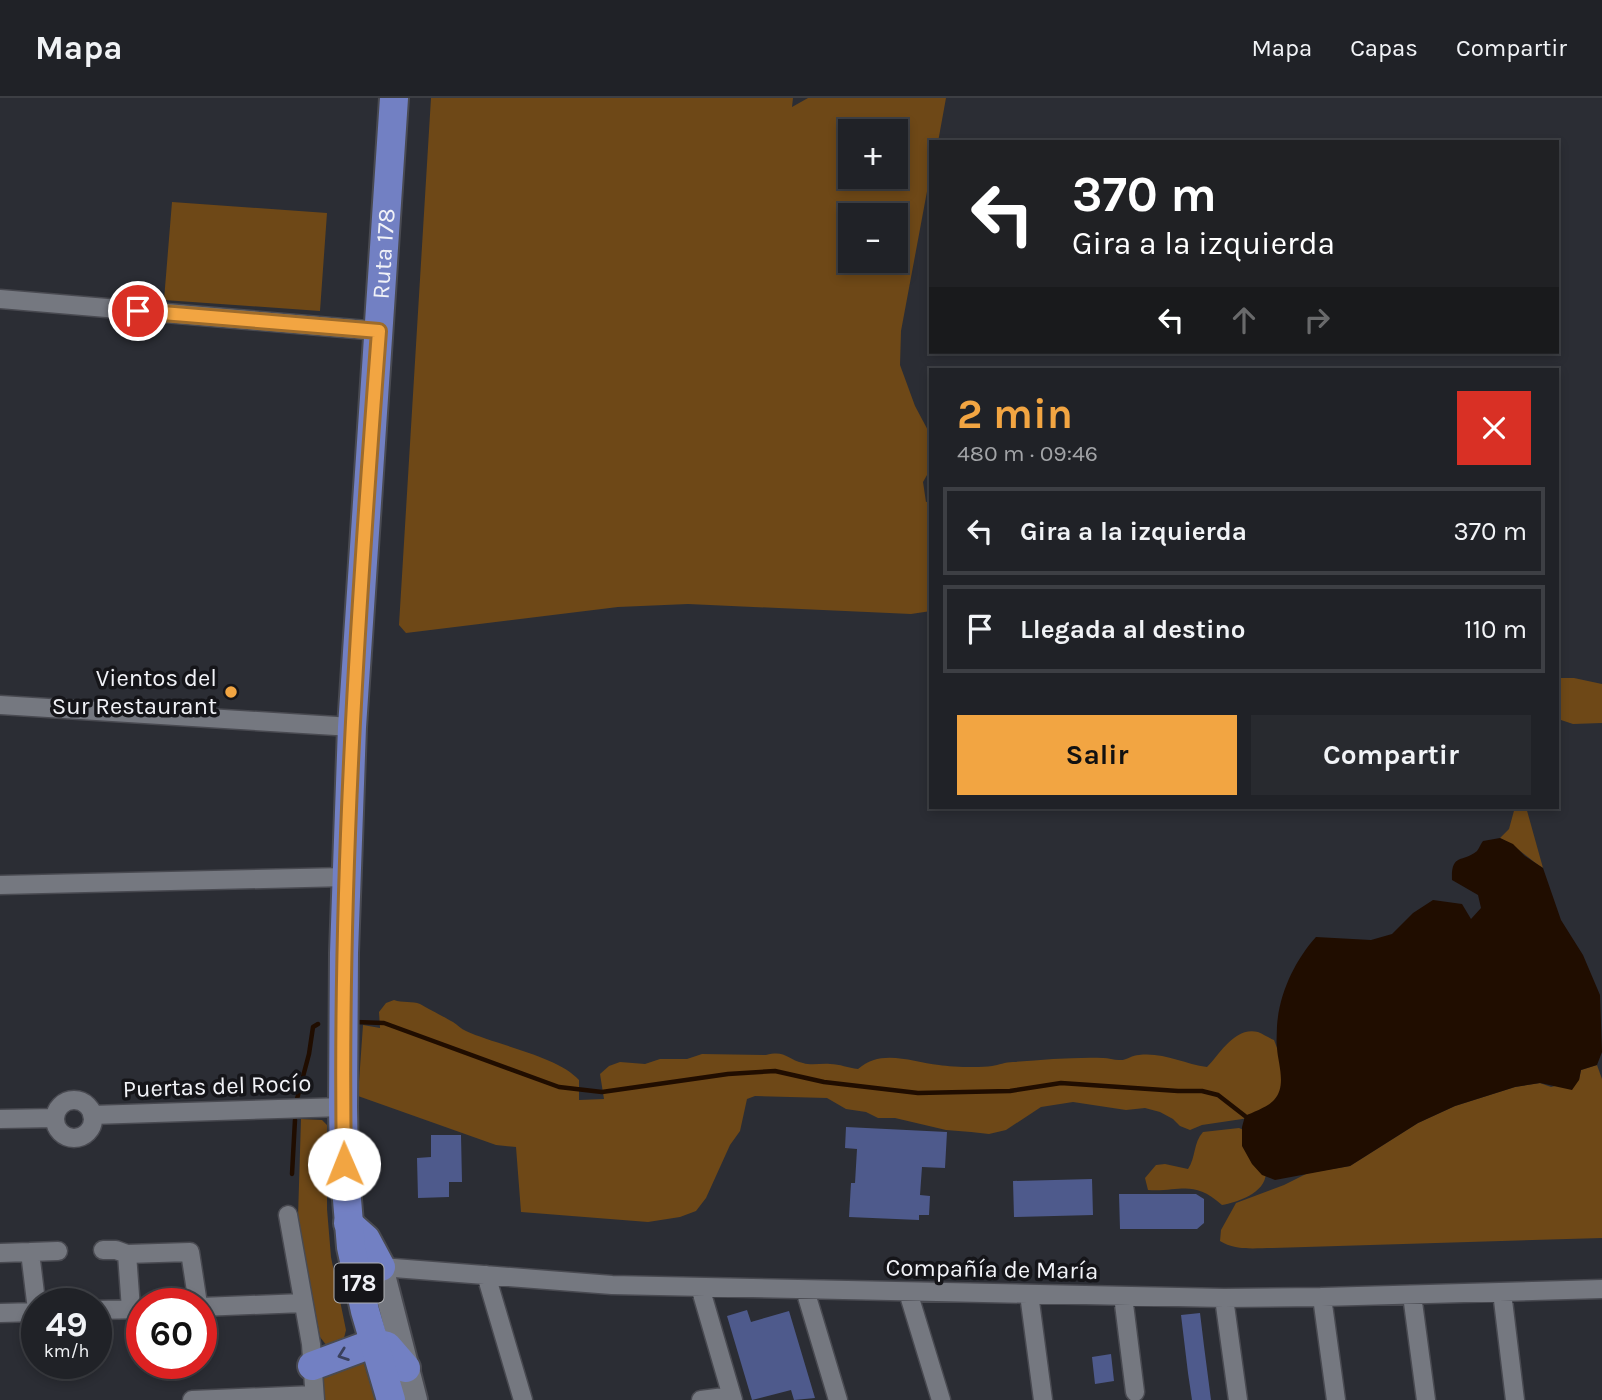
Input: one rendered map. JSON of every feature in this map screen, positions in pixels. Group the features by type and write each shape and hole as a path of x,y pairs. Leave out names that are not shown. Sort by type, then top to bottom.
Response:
{"main road":[{"name":"Ruta 178","path":"348,1223 343,1107 346,877 352,727 394,98"},
{"path":"348,1223 366,1240 382,1267"},
{"name":"178","path":"348,1223 360,1290 391,1400"},
{"path":"312,1366 374,1343 390,1349 405,1368"}],"street":[{"path":"0,299 379,331"},
{"path":"0,705 352,727"},
{"path":"0,884 346,877"},
{"name":"Puertas del Rocío","path":"70,1100 84,1103 92,1115 91,1127 82,1136 75,1138 63,1135 55,1118 58,1109 70,1100"},
{"name":"Puertas del Rocío","path":"92,1115 343,1107"},
{"path":"0,1119 55,1118"},
{"path":"192,1400 315,1398 311,1344 288,1215"},
{"path":"103,1250 116,1250 127,1254 190,1252 197,1288"},
{"path":"0,1253 58,1251"},
{"path":"30,1252 34,1288"},
{"path":"127,1254 133,1288"},
{"path":"382,1267 415,1400"},
{"name":"Compañía de María","path":"382,1267 612,1285 1224,1298 1602,1289"},
{"path":"486,1275 523,1400"},
{"path":"699,1287 733,1398 701,1400"},
{"path":"805,1290 838,1400"},
{"path":"908,1292 941,1400"},
{"path":"1502,1292 1515,1400"},
{"path":"1029,1294 1043,1400"},
{"path":"1412,1295 1426,1400"},
{"path":"1123,1296 1135,1392"},
{"path":"1322,1297 1336,1400"},
{"path":"1224,1298 1238,1400"},
{"path":"217,1305 303,1303"},
{"path":"0,1313 21,1312"}],"shaded area":[{"path":"431,98 793,98 792,107 808,98 946,98 938,140 929,140 929,181 901,331 900,365 915,406 929,432 929,472 923,482 926,502 929,501 929,611 911,614 688,604 618,607 406,633 399,625"},
{"path":"172,202 327,213 320,311 164,300"},
{"path":"1559,678 1602,684 1602,723 1573,724 1559,719"},
{"path":"1514,809 1527,809 1543,868 1500,838 1509,829"},
{"path":"1500,838 1513,844 1543,868 1561,920 1583,955 1600,995 1602,1052 1597,1065 1581,1070 1579,1080 1572,1090 1540,1083 1515,1087 1455,1106 1418,1123 1350,1166 1275,1180 1262,1175 1242,1146 1242,1127 1245,1116 1268,1105 1278,1094 1281,1075 1277,1043 1278,1014 1289,978 1308,946 1316,937 1371,940 1392,934 1413,913 1433,900 1462,904 1471,919 1481,908 1478,895 1452,880 1453,866 1458,860 1477,851 1483,841"},
{"path":"394,1000 420,1004 466,1031 557,1064 579,1080 579,1100 604,1099 600,1074 609,1066 620,1062 645,1064 660,1059 687,1059 702,1054 782,1054 806,1064 834,1064 858,1069 877,1059 887,1058 973,1067 1069,1058 1122,1060 1136,1055 1148,1055 1207,1067 1229,1042 1250,1031 1274,1040 1285,1069 1290,1098 1249,1118 1202,1125 1190,1130 1160,1112 1145,1108 1126,1110 1073,1102 1041,1107 1006,1130 989,1134 946,1130 895,1118 878,1118 866,1112 846,1109 827,1098 755,1096 747,1099 740,1131 730,1145 706,1198 696,1211 680,1217 648,1222 521,1212 516,1147 496,1145 358,1096 363,1025 380,1028 379,1012 386,1003"},
{"path":"1597,1065 1602,1079 1602,1238 1253,1248 1239,1248 1220,1241 1221,1230 1236,1203 1308,1173 1350,1166 1418,1123 1455,1106 1515,1087 1540,1083 1551,1087 1579,1080 1581,1070"},
{"path":"301,1119 322,1120 327,1125 327,1209 331,1257 346,1330 344,1338 327,1346 320,1337 298,1217"},
{"path":"1239,1128 1254,1134 1265,1164 1264,1180 1256,1192 1222,1205 1195,1189 1148,1190 1145,1178 1156,1165 1165,1164 1188,1169 1203,1132"},
{"path":"362,1357 375,1400 322,1400 320,1394 325,1370"}],"building":[{"path":"846,1127 947,1132 945,1168 922,1167 920,1195 930,1196 929,1215 919,1215 919,1220 849,1217 857,1149 845,1148"},
{"path":"431,1135 461,1135 462,1182 449,1182 449,1197 418,1198 417,1158 431,1157"},
{"path":"1092,1179 1093,1215 1014,1217 1013,1181"},
{"path":"1119,1194 1196,1194 1204,1199 1204,1223 1197,1229 1120,1229"},
{"path":"747,1310 751,1322 789,1311 815,1398 794,1400 791,1390 752,1400 727,1316"},
{"path":"1200,1313 1211,1400 1192,1400 1188,1373 1181,1315"},
{"path":"1111,1354 1114,1381 1095,1384 1092,1357"}],"waterway":[{"path":"355,1022 384,1023 559,1087 602,1092 728,1074 775,1071 824,1082 918,1093 1010,1091 1061,1083 1202,1091 1218,1095 1245,1116"},
{"path":"297,1099 313,1027 318,1024"},
{"path":"292,1174 295,1120"}],"place":[{"name":"Vientos del Sur Restaurant","path":"231,692"}],"route":[{"path":"138,311 379,331 352,727 344,953 344,1164"}]}
